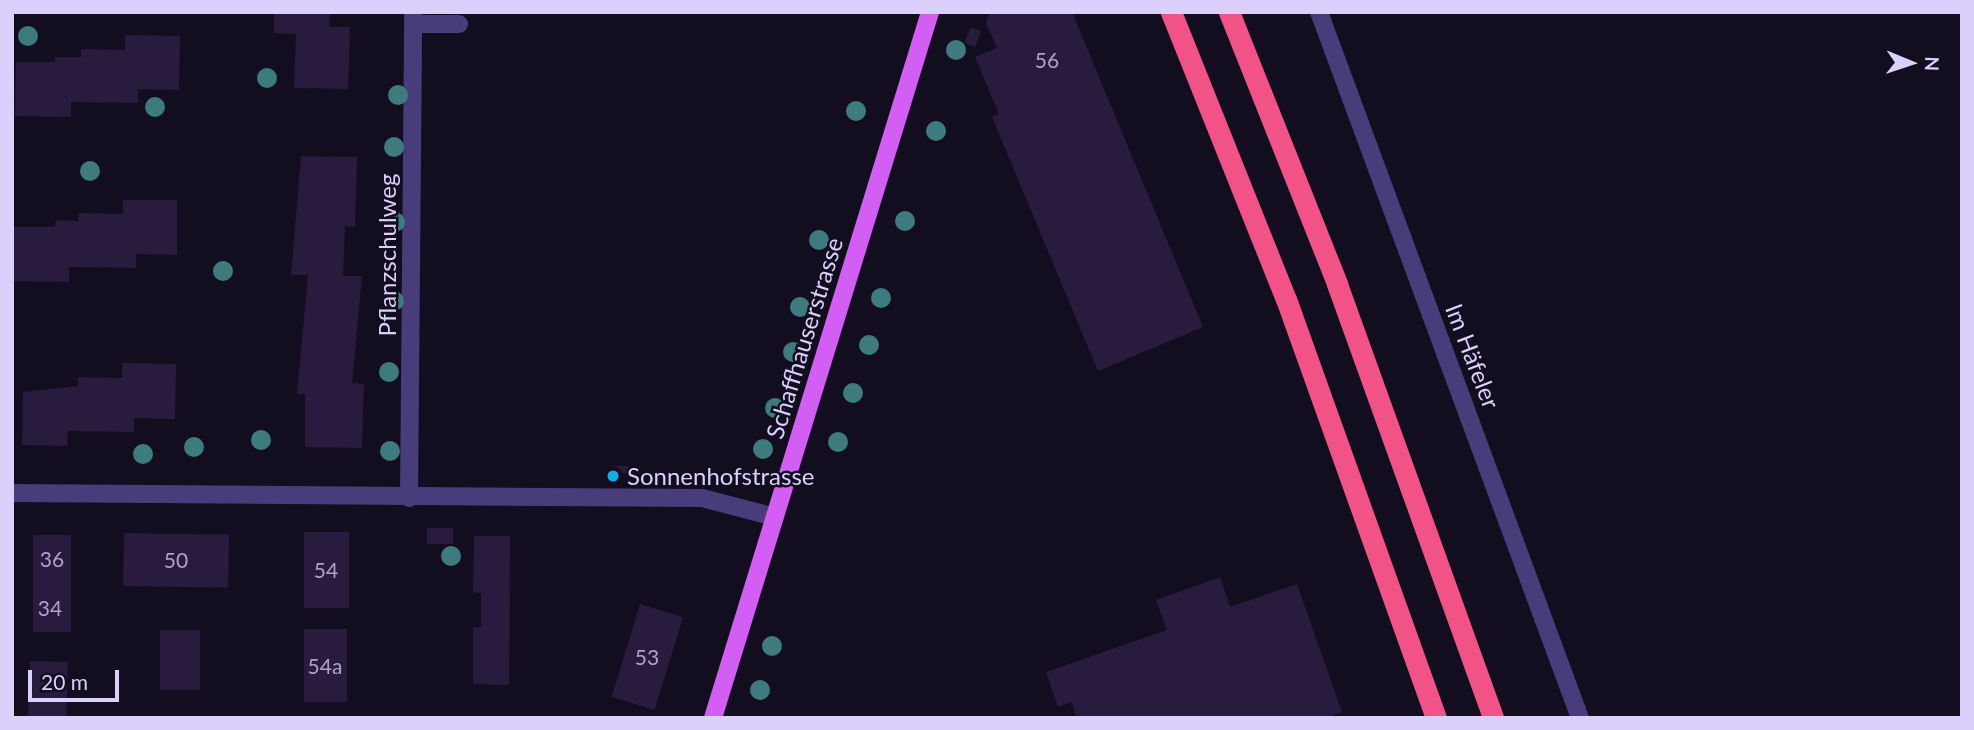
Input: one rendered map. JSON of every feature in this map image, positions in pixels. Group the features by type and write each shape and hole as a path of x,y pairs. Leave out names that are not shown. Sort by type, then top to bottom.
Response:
{"highway":[{"path":"1171,12 1286,299 1436,718"},
{"path":"1229,12 1347,309 1493,718"}],"main road":[{"name":"Schaffhauserstrasse","path":"713,718 930,12"}],"street":[{"name":"Im Häfeler","path":"1319,12 1580,718"},
{"path":"413,18 459,24"},
{"name":"Pflanzschulweg","path":"409,498 413,18"},
{"path":"12,493 409,498 702,498 775,517"}],"building":[{"path":"274,12 330,12 329,27 350,27 348,89 294,88 296,34 274,33"},
{"path":"990,12 1072,12 1203,327 1098,371 992,117 999,114 975,57 997,48 986,23"},
{"path":"971,27 981,31 975,47 965,43"},
{"path":"125,35 180,36 179,90 138,89 138,103 71,102 71,117 15,116 16,62 55,62 55,57 81,57 81,49 125,50"},
{"path":"301,156 357,157 355,227 345,226 343,276 362,276 352,383 364,384 362,448 305,447 305,394 297,394 308,275 291,275"},
{"path":"123,200 177,200 177,255 136,254 136,268 69,267 69,282 13,281 14,227 55,227 56,220 78,221 79,213 123,214"},
{"path":"122,363 176,364 175,419 134,418 134,432 68,431 67,446 22,445 23,392 78,386 78,377 122,378"},
{"path":"614,466 635,466 635,473 614,473"},
{"path":"427,528 453,528 453,544 427,544"},
{"path":"304,532 349,532 349,608 304,608"},
{"path":"124,533 229,535 228,588 123,586"},
{"path":"33,535 71,535 71,632 33,632"},
{"path":"474,536 510,536 509,685 473,684 473,627 481,627 481,593 473,592"},
{"path":"1220,577 1230,607 1297,584 1342,712 1326,718 1077,718 1072,702 1058,707 1046,672 1167,630 1156,600"},
{"path":"640,604 683,617 655,710 612,697"},
{"path":"304,629 347,629 347,702 304,702"},
{"path":"160,630 200,630 200,690 160,690"},
{"path":"30,661 68,662 66,718 28,718"}],"place":[{"name":"Sonnenhofstrasse","path":"613,476"}]}
